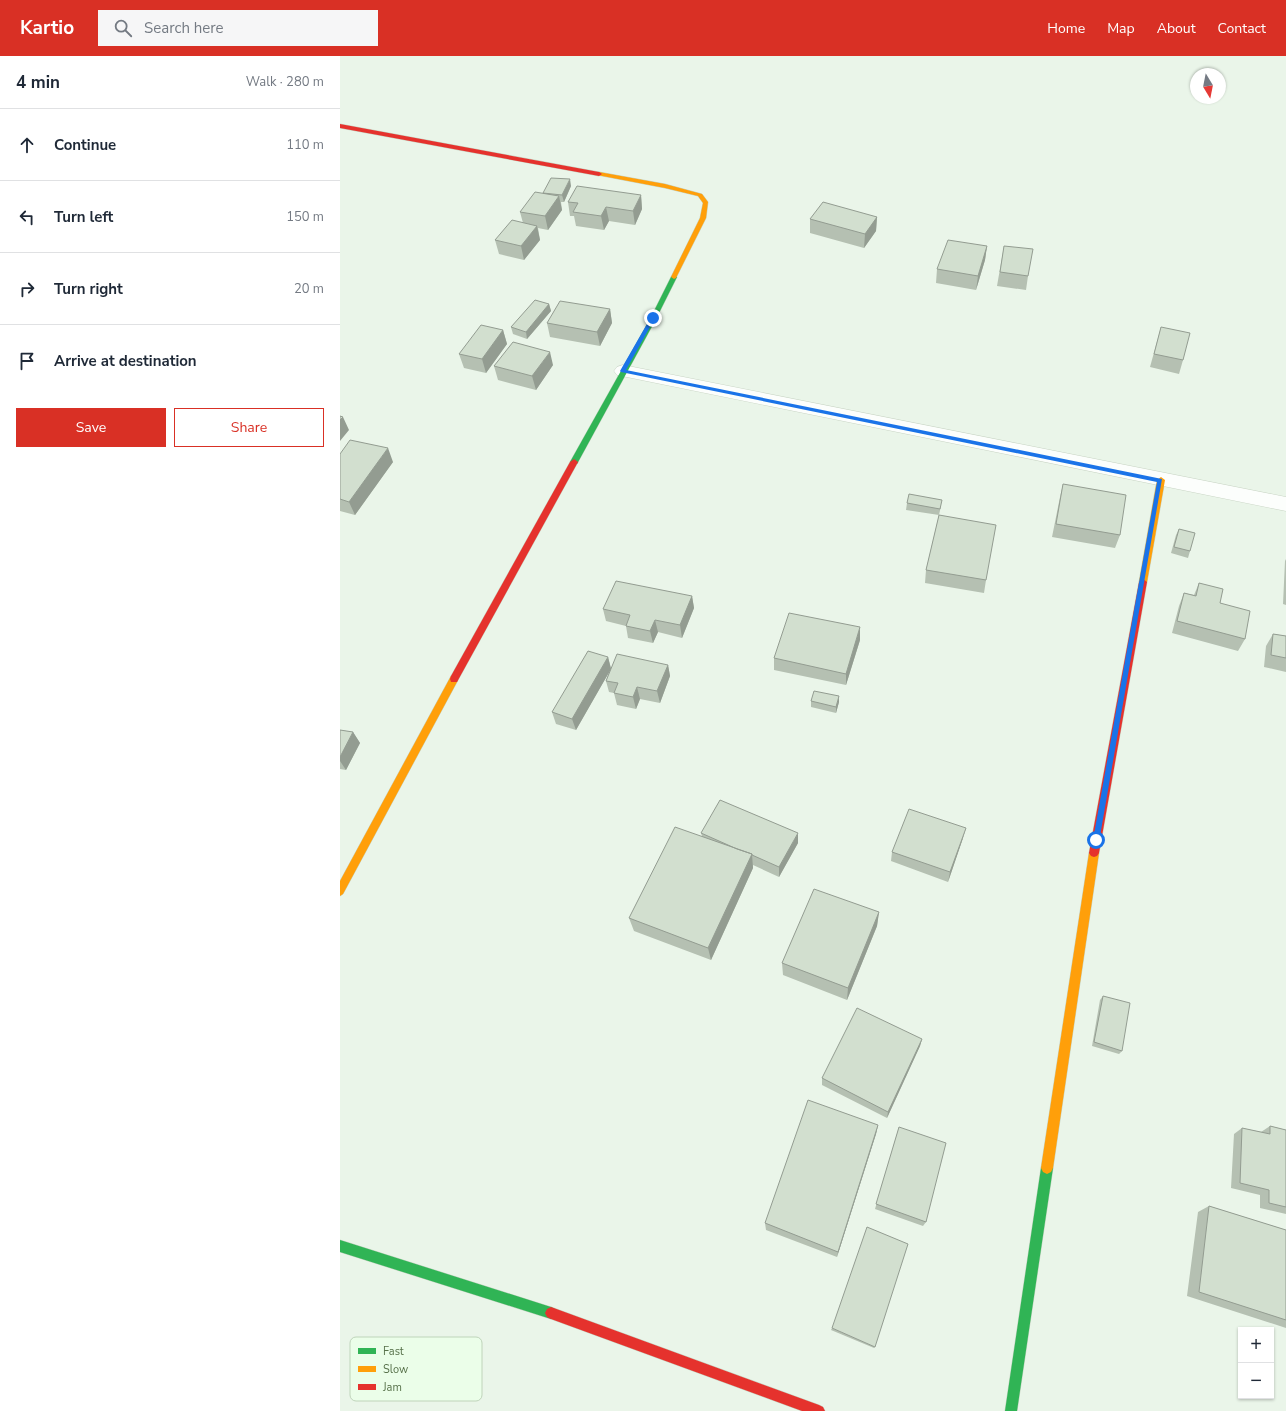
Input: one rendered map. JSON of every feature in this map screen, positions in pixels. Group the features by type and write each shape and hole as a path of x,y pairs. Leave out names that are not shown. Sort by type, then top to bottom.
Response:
{"street":[{"path":"340,126 665,186 700,195 706,203 703,218 653,318 448,689 340,890"},
{"path":"623,371 1160,480 1286,504"},
{"path":"1011,1411 1096,840 1160,480"},
{"path":"340,1246 565,1318 819,1411"}],"building":[{"path":"551,178 570,179 562,195 543,193"},
{"path":"577,186 641,195 633,211 606,207 601,216 573,212 578,203 568,202"},
{"path":"535,192 559,196 545,216 520,212"},
{"path":"823,202 877,217 865,234 810,219"},
{"path":"512,220 537,226 521,246 495,240"},
{"path":"948,240 987,246 978,276 937,269"},
{"path":"1004,246 1033,249 1028,276 1000,272"},
{"path":"535,300 549,304 526,332 511,327"},
{"path":"560,301 610,309 597,332 547,323"},
{"path":"481,325 503,330 482,359 459,354"},
{"path":"1161,327 1190,333 1183,360 1154,354"},
{"path":"513,342 550,352 532,376 494,366"},
{"path":"350,440 388,448 349,502 340,499 340,454"},
{"path":"1063,484 1126,495 1120,535 1056,524"},
{"path":"909,494 942,500 940,509 907,503"},
{"path":"939,515 996,525 986,580 926,570"},
{"path":"1179,529 1195,533 1190,551 1174,547"},
{"path":"616,581 692,596 680,625 655,620 650,631 626,626 630,615 603,609"},
{"path":"1199,583 1223,589 1220,603 1250,611 1245,639 1177,621 1184,593 1196,596"},
{"path":"789,613 860,627 846,674 774,658"},
{"path":"1273,634 1286,636 1286,658 1271,655"},
{"path":"588,651 608,657 572,719 552,712"},
{"path":"617,654 668,665 657,691 637,687 633,697 614,693 618,683 606,681"},
{"path":"814,691 839,696 836,707 811,701"},
{"path":"340,730 353,732 340,757"},
{"path":"720,800 798,833 779,867 701,833"},
{"path":"909,809 966,828 950,872 892,852"},
{"path":"675,827 752,854 708,948 629,918"},
{"path":"814,889 879,912 848,988 782,963"},
{"path":"1103,996 1130,1003 1122,1051 1094,1042"},
{"path":"857,1008 922,1039 888,1112 822,1078"},
{"path":"808,1100 878,1125 838,1252 765,1223"},
{"path":"1270,1126 1286,1130 1286,1207 1269,1203 1269,1190 1240,1183 1242,1128 1270,1134"},
{"path":"899,1127 946,1143 926,1222 876,1204"},
{"path":"1209,1206 1286,1230 1286,1320 1199,1292"},
{"path":"867,1227 908,1244 875,1347 832,1328"}],"traffic: fast":[{"path":"574,462 653,319 674,277"},
{"path":"1011,1411 1047,1168"},
{"path":"340,1246 551,1313"}],"traffic: slow":[{"path":"599,174 665,186 700,195 706,203 703,218 674,277"},
{"path":"1143,582 1161,480"},
{"path":"340,891 454,679"},
{"path":"1047,1168 1094,853"}],"traffic: jam":[{"path":"340,126 599,174"},
{"path":"454,679 574,462"},
{"path":"1094,853 1143,582"},
{"path":"551,1313 819,1411"}],"route":[{"path":"653,318 623,371 1160,480 1096,840"}]}
